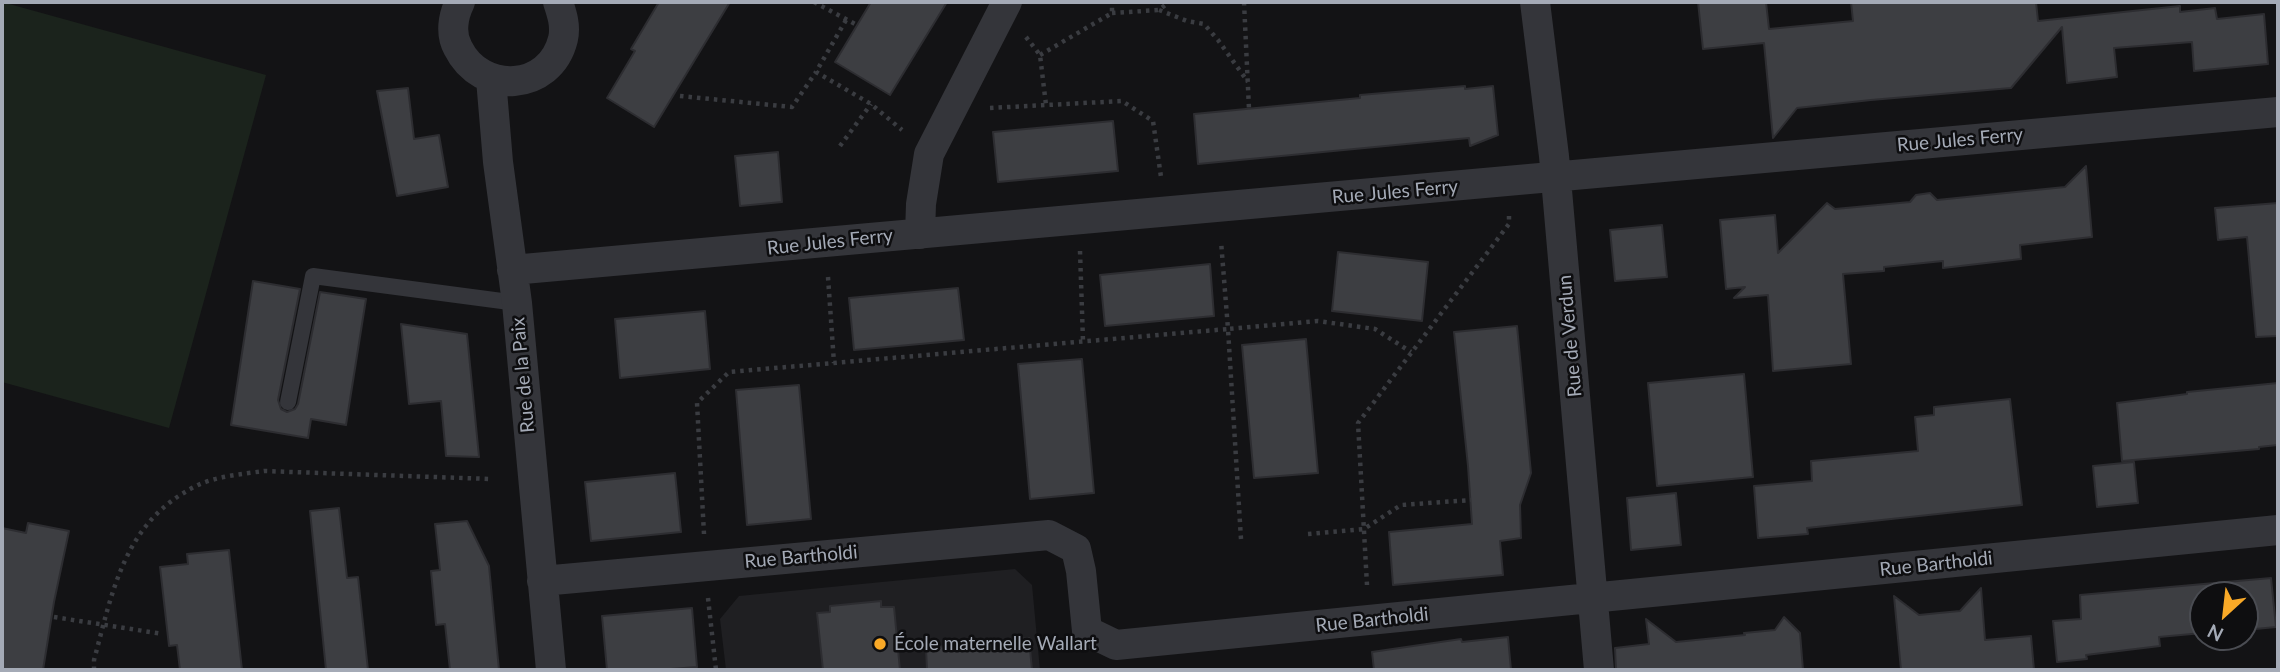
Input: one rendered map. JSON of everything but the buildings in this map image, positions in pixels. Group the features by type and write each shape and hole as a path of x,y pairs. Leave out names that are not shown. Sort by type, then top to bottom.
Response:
{"street":[{"path":"460,2 453,27 455,44 463,59 476,72 491,79 510,82 528,79 545,69 557,55 563,37 563,19 558,2"},
{"name":"Rue de Verdun","path":"1535,2 1556,177 1599,670"},
{"path":"920,233 921,204 929,154 1005,5"},
{"name":"Rue de la Paix","path":"491,79 498,162 517,303 551,670"},
{"name":"Rue Jules Ferry","path":"512,270 2278,112"},
{"name":"Rue Bartholdi","path":"542,581 1049,535 1076,549 1082,571 1087,631 1116,645 2278,530"}],"lane":[{"path":"288,402 313,276 517,303"}],"path":[{"path":"814,2 855,24"},
{"path":"1112,2 1112,13"},
{"path":"1159,9 1169,2"},
{"path":"1244,2 1249,109"},
{"path":"1005,5 1040,55 1046,105"},
{"path":"1040,55 1112,13 1159,9 1187,21 1204,24 1219,40 1248,82"},
{"path":"680,96 792,107 846,20"},
{"path":"816,72 871,104 929,154"},
{"path":"951,110 1122,101 1153,121 1166,213"},
{"path":"840,146 871,104"},
{"path":"1368,621 1358,423 1509,224 1508,181"},
{"path":"1218,208 1241,538"},
{"path":"1079,221 1083,341"},
{"path":"826,244 834,363"},
{"path":"704,538 697,403 729,372 1318,321 1375,329 1411,352"},
{"path":"94,670 94,660 116,581 137,536 169,503 197,485 264,471 491,479"},
{"path":"1308,534 1364,529 1401,505 1471,500"},
{"path":"707,587 716,670"},
{"path":"54,617 163,634"}],"shaded area":[{"path":"2,2 266,75 169,428 2,382"},
{"name":"École maternelle Wallart","path":"1015,569 1032,585 1040,670 726,670 720,619 739,596"}],"place":[{"name":"École maternelle Wallart","path":"880,644"}]}
